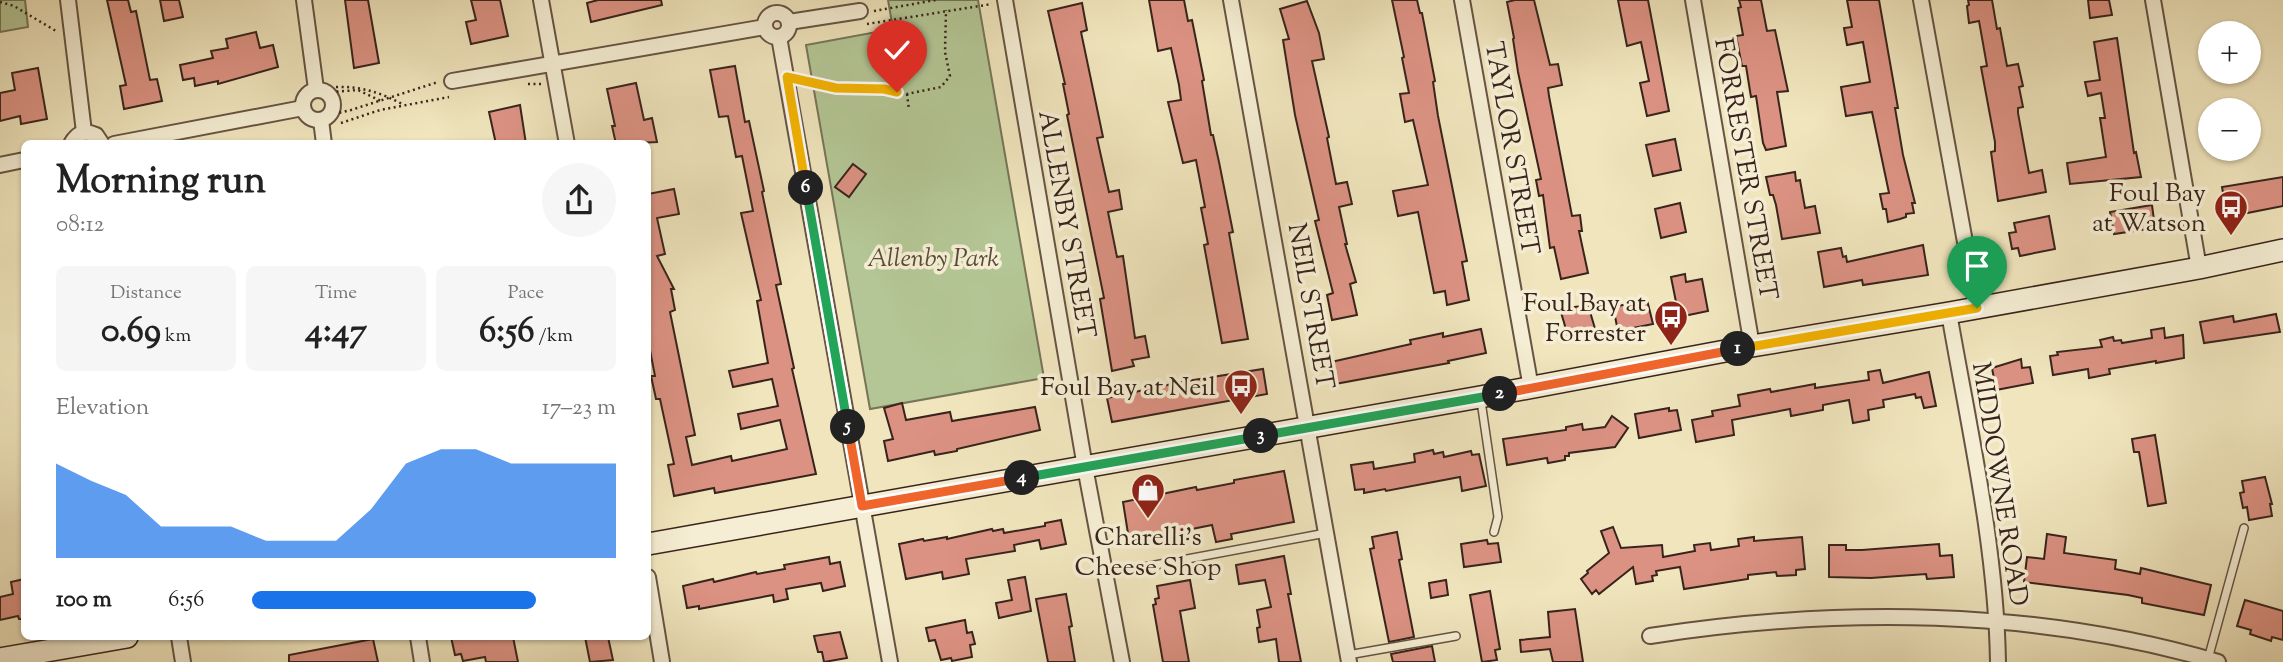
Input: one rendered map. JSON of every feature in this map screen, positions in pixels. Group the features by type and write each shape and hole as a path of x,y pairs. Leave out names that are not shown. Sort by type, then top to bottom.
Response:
{"main road":[{"path":"651,543 1977,308 2283,250"},
{"path":"0,659 110,640"}],"street":[{"path":"68,0 84,132"},
{"path":"304,0 327,90 334,103 325,140"},
{"path":"541,0 567,140"},
{"name":"NEIL STREET","path":"1231,0 1349,659"},
{"name":"TAYLOR STREET","path":"1462,0 1531,388"},
{"name":"FORRESTER STREET","path":"1693,0 1752,346"},
{"path":"1921,0 1977,308"},
{"path":"2153,0 2199,268"},
{"name":"ALLENBY STREET","path":"1005,2 1085,467 1122,662"},
{"path":"772,6 789,22 785,34 779,37 770,35 765,27 772,6"},
{"path":"789,22 860,11"},
{"path":"454,88 553,63 765,27"},
{"path":"779,37 890,662"},
{"path":"327,90 306,96 303,108 309,118 331,119"},
{"path":"135,140 303,108"},
{"path":"74,140 84,132 96,135 99,140"},
{"path":"0,165 21,161"},
{"name":"MIDDOWNE ROAD","path":"1949,313 1989,539 1998,662"},
{"path":"651,596 662,662"},
{"path":"1650,636 1814,617 1892,617 1997,622 2105,636 2175,649 2213,660"},
{"path":"179,640 183,662"},
{"path":"418,640 422,662"}],"lane":[{"path":"1480,397 1497,517 1494,532"},
{"path":"2213,660 2244,527"},
{"path":"1107,574 1327,533"},
{"path":"1349,659 1456,636"}],"path":[{"path":"923,4 927,0"},
{"path":"936,0 880,11 860,11 865,25 1005,2"},
{"path":"0,2 14,6 73,42"},
{"path":"787,77 836,88 884,89 907,94 941,87 950,76 945,52 946,10"},
{"path":"331,119 443,80 454,88"},
{"path":"524,83 538,85 556,82"},
{"path":"327,90 362,88 391,97 404,105"},
{"path":"331,119 404,105 454,88"},
{"path":"327,90 358,90 381,101"},
{"path":"907,94 909,110"}],"green space":[{"path":"0,0 25,0 28,27 0,32"},
{"name":"Allenby Park","path":"888,0 978,0 1044,378 870,409 806,45 893,29"}],"building":[{"path":"107,0 128,0 131,12 136,11 150,80 157,79 162,101 124,109 120,86 126,85"},
{"path":"160,0 179,0 183,17 164,21"},
{"path":"345,0 368,0 379,63 354,68"},
{"path":"471,0 500,0 508,36 471,44 466,22 476,20"},
{"path":"598,0 661,0 662,5 591,22 587,3"},
{"path":"1149,0 1184,0 1188,21 1192,20 1211,135 1233,232 1229,233 1248,339 1222,343 1204,245 1208,244 1201,208 1205,207 1196,160 1183,163 1168,102 1181,100 1179,85 1171,48 1158,51"},
{"path":"1392,0 1417,0 1435,81 1438,116 1467,261 1462,262 1469,300 1447,305 1445,291 1434,293 1418,212 1398,216 1393,191 1428,185 1413,120 1405,122 1400,94 1409,93"},
{"path":"1534,0 1550,65 1558,64 1562,85 1548,88 1549,96 1572,216 1580,215 1582,231 1579,231 1588,273 1561,279 1554,247 1550,248 1543,195 1539,196 1536,180 1541,179 1518,72 1507,2"},
{"path":"1618,0 1648,0 1669,111 1647,116 1640,83 1649,81 1641,42 1627,46"},
{"path":"1739,0 1761,0 1767,31 1775,30 1788,91 1777,92 1786,146 1766,150 1763,143 1756,96 1751,97 1746,66 1742,66 1736,36 1743,35"},
{"path":"1847,0 1879,0 1898,108 1895,108 1903,155 1915,203 1912,203 1914,213 1888,222 1880,194 1889,193 1872,112 1846,116 1841,87 1870,82 1863,42 1847,45 1844,28 1852,27"},
{"path":"1968,0 1992,0 2007,66 2018,64 2023,86 2019,87 2023,107 2018,108 2018,113 2029,173 2042,170 2046,192 1998,201 1991,152 1995,151 1995,142 1981,67 1987,66 1979,21 1969,23"},
{"path":"2088,0 2109,0 2112,15 2090,18"},
{"path":"1307,1 1319,33 1324,59 1312,61 1329,137 1327,138 1336,184 1347,182 1352,204 1339,207 1345,244 1356,282 1350,284 1357,315 1332,320 1327,295 1333,293 1315,221 1319,220 1295,115 1283,40 1289,39 1280,9"},
{"path":"1082,3 1087,30 1081,32 1103,137 1097,138 1109,192 1119,190 1122,209 1108,212 1117,257 1123,256 1135,338 1145,336 1149,357 1132,360 1134,366 1112,371 1100,299 1104,298 1067,115 1065,84 1048,11"},
{"path":"256,32 260,48 273,45 278,67 218,84 218,81 195,86 194,78 183,80 180,65 213,58 211,51 228,48 226,39"},
{"path":"2117,38 2134,153 2136,152 2141,177 2070,184 2067,163 2106,157 2100,118 2105,118 2101,93 2088,96 2085,82 2100,80 2094,42"},
{"path":"735,66 745,122 749,121 764,191 762,192 781,284 776,285 816,474 715,493 714,488 674,496 668,465 674,464 660,399 656,399 651,376 655,376 651,355 651,193 674,189 679,214 657,218 665,254 657,256 674,289 671,289 675,310 670,312 695,435 686,437 692,465 731,456 732,461 787,449 780,420 741,429 738,414 778,406 772,379 733,387 729,371 768,363 757,301 761,300 741,213 753,211 742,156 736,157 728,116 719,117 710,70"},
{"path":"38,68 47,119 21,124 20,116 0,121 0,93 15,90 12,73"},
{"path":"636,83 644,120 652,118 657,142 615,140 607,89"},
{"path":"520,105 525,140 495,140 489,112"},
{"path":"1675,139 1681,170 1653,176 1646,145"},
{"path":"853,164 866,174 849,197 835,187"},
{"path":"1795,172 1796,181 1800,180 1805,208 1815,206 1820,233 1782,239 1776,205 1773,195 1770,195 1766,177"},
{"path":"2283,177 2283,206 2227,217 2222,187"},
{"path":"1680,203 1686,232 1661,238 1655,209"},
{"path":"2152,205 2155,228 2114,234 2110,212"},
{"path":"2049,216 2055,249 2020,256 2018,248 2012,249 2009,233 2016,232 2014,223"},
{"path":"1923,245 1928,275 1863,285 1862,280 1824,287 1818,252 1841,248 1847,262"},
{"path":"1685,274 1686,282 1702,279 1708,311 1679,317 1671,277"},
{"path":"1647,300 1653,324 1618,331 1613,307"},
{"path":"1588,305 1596,332 1568,336 1560,309"},
{"path":"2276,314 2280,332 2204,343 2200,322 2233,316 2234,322"},
{"path":"2164,328 2165,338 2183,335 2184,358 2109,369 2110,374 2089,378 2088,369 2053,375 2050,356 2058,355 2057,352 2102,347 2100,340 2113,337 2114,341 2121,340 2122,343 2152,338 2151,330"},
{"path":"1481,329 1486,353 1448,361 1449,363 1335,384 1331,362 1411,344 1410,340"},
{"path":"2021,359 2022,368 2030,367 2033,383 1996,390 1992,368"},
{"path":"1263,369 1267,394 1112,422 1107,398 1181,382"},
{"path":"1880,370 1883,383 1929,372 1936,406 1924,408 1921,397 1916,398 1915,394 1883,400 1884,407 1868,410 1869,420 1853,423 1849,400 1823,405 1823,410 1791,416 1790,409 1732,420 1734,435 1696,442 1692,420 1713,416 1712,411 1740,406 1738,395 1770,389 1771,392 1815,384 1815,388 1869,380 1868,372"},
{"path":"902,403 906,420 950,412 952,421 1035,407 1040,430 957,451 935,455 934,451 888,461 884,441 893,439 884,408"},
{"path":"1669,408 1669,411 1677,410 1681,430 1639,438 1635,414"},
{"path":"1612,416 1628,428 1615,447 1569,453 1565,460 1548,463 1547,458 1507,465 1503,439 1566,430 1566,427 1582,424 1583,430 1605,427"},
{"path":"2155,435 2166,503 2148,506 2139,452 2134,452 2132,439"},
{"path":"1433,450 1434,454 1443,452 1444,457 1471,451 1472,455 1479,454 1486,486 1462,491 1460,477 1386,491 1364,493 1364,489 1355,490 1351,465 1373,462 1374,469 1415,462 1414,454"},
{"path":"1284,471 1294,522 1231,534 1232,539 1216,542 1212,525 1187,530 1188,539 1176,541 1175,538 1130,546 1123,502 1196,487 1197,490 1234,483 1234,480"},
{"path":"2265,477 2272,504 2272,516 2249,520 2247,507 2243,508 2240,493 2244,492 2242,481"},
{"path":"1061,520 1066,544 1041,549 1039,540 1014,545 1015,551 966,559 969,574 943,579 942,572 906,579 899,544 923,539 947,539 992,529 1003,529 1004,533 1045,526 1045,523"},
{"path":"1613,527 1621,548 1662,545 1663,557 1695,551 1694,545 1710,543 1711,550 1739,546 1738,539 1754,537 1754,541 1802,537 1805,569 1796,570 1796,575 1777,576 1776,572 1748,575 1748,579 1684,589 1680,567 1656,571 1657,575 1652,576 1653,581 1636,584 1633,567 1599,594 1596,590 1592,594 1581,579 1609,553 1601,531"},
{"path":"1397,532 1402,559 1399,560 1414,637 1389,642 1370,549 1374,548 1372,537"},
{"path":"2047,534 2066,537 2064,553 2116,560 2115,569 2140,574 2141,568 2211,585 2204,615 2142,603 2142,598 2128,595 2024,582 2027,557 2044,559"},
{"path":"1487,540 1488,544 1498,543 1501,562 1464,567 1461,544"},
{"path":"1939,544 1940,556 1952,555 1954,577 1927,579 1926,574 1871,578 1829,577 1829,545 1846,545 1846,550 1862,550"},
{"path":"1284,556 1301,662 1279,662 1276,639 1259,642 1257,610 1271,607 1265,580 1239,584 1236,565"},
{"path":"829,557 830,564 840,562 845,586 823,591 821,583 786,589 788,599 774,602 773,595 699,609 699,606 687,608 683,586 785,569 784,565"},
{"path":"1025,577 1031,611 999,618 996,603 1012,600 1008,580"},
{"path":"21,580 21,619 18,616 0,620 0,597 13,594 11,582"},
{"path":"1190,580 1195,608 1180,611 1189,662 1163,662 1153,605 1156,604 1155,599 1159,598 1157,586"},
{"path":"1446,580 1448,595 1431,598 1429,583"},
{"path":"1490,591 1500,649 1495,650 1497,660 1482,662 1470,595"},
{"path":"1066,594 1075,662 1048,662 1036,599"},
{"path":"2245,600 2283,611 2283,640 2272,637 2271,641 2237,626"},
{"path":"1575,609 1583,662 1553,662 1550,649 1521,652 1520,640 1550,637 1548,612"},
{"path":"965,620 967,633 972,632 975,644 970,645 972,657 941,660 935,640 929,641 926,628"},
{"path":"840,632 847,658 824,662 814,636"},
{"path":"373,640 378,662 289,662 289,655"},
{"path":"452,640 514,640 518,662 486,662 485,657 463,661 461,654 455,655"},
{"path":"586,640 609,640 613,660 590,662"},
{"path":"1432,646 1435,662 1393,662 1391,654"}],"place":[{"name":"Foul Bay at Watson","path":"2231,237"},
{"name":"Foul Bay at Forrester","path":"1671,347"},
{"name":"Foul Bay at Neil","path":"1241,416"},
{"name":"Charelli's Cheese Shop","path":"1148,520"}],"route":[{"path":"897,92 884,89 836,88 787,77 862,506 1977,308"}]}
